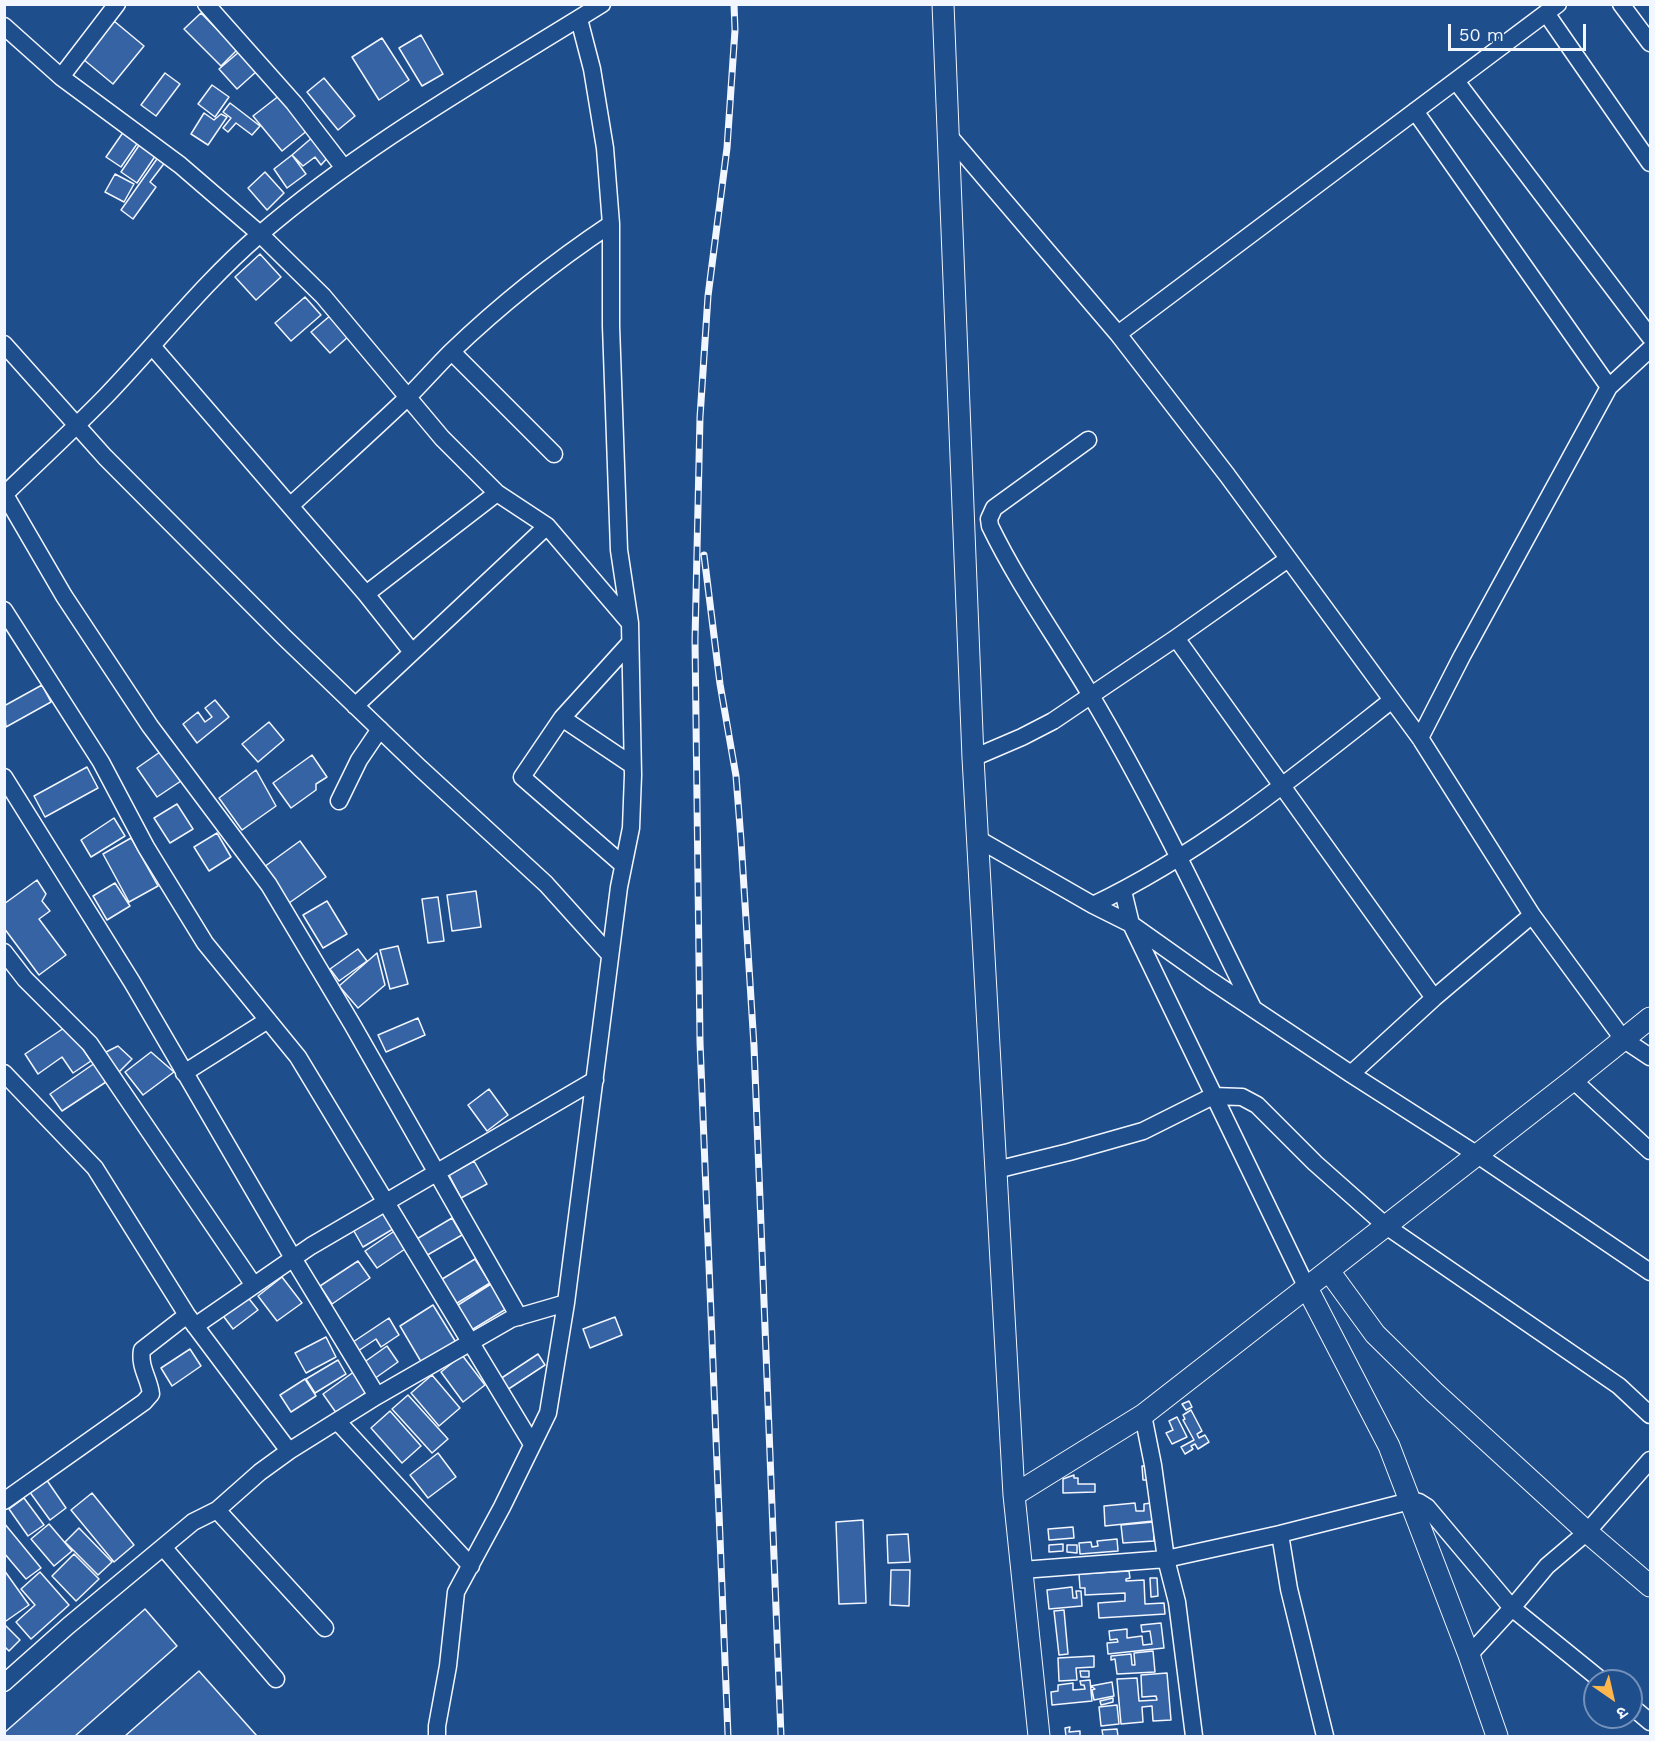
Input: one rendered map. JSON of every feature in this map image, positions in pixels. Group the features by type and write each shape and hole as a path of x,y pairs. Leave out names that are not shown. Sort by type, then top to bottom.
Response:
{"street":[{"path":"61,77 117,4"},
{"path":"519,1317 437,1171 269,885 150,726 64,596 5,494 105,397 237,254 260,234 344,168 519,54 602,4"},
{"path":"943,4 942,34 949,136 973,758 1014,1495 1039,1737"},
{"path":"1621,4 1650,43"},
{"path":"210,6 294,103 344,168"},
{"path":"1118,334 1552,9 1650,163"},
{"path":"437,1737 456,1592 502,1507 548,1413 566,1303 610,956 623,865 631,828 630,623 619,550 611,326 611,224 605,148 592,69 579,19"},
{"path":"4,26 61,77 180,165 260,234 323,296 442,438 496,493 548,526 630,623"},
{"path":"1456,81 1650,337"},
{"path":"1416,111 1609,387"},
{"path":"949,136 1118,334 1227,475 1420,738 1532,915 1623,1039 1650,1057"},
{"path":"290,506 408,397 452,352 521,290 580,244 611,224"},
{"path":"4,344 76,425 276,628 355,706 546,884 610,956"},
{"path":"152,346 366,594 412,652"},
{"path":"1420,738 1462,656 1609,387 1650,349"},
{"path":"452,352 554,454"},
{"path":"1088,440 994,508 988,519 994,536 1090,695 1179,857 1253,1009"},
{"path":"366,594 496,493"},
{"path":"355,706 548,526"},
{"path":"973,758 1053,721 1288,559"},
{"path":"4,610 101,762 146,847 205,943 298,1057 532,1444"},
{"path":"1176,638 1281,788 1434,998"},
{"path":"623,865 522,777 562,718 629,644"},
{"path":"1093,905 1123,891 1179,857 1281,788 1392,700"},
{"path":"562,718 632,765"},
{"path":"339,801 359,760 380,729"},
{"path":"4,777 132,982 293,1258 377,1396"},
{"path":"978,839 1093,905 1131,924 1253,1009 1650,1272"},
{"path":"1123,891 1131,924 1213,1096 1307,1287 1389,1446 1469,1655 1497,1737"},
{"path":"1351,1074 1434,998 1532,915"},
{"path":"4,952 25,979 90,1044 253,1284"},
{"path":"1014,1495 1143,1414 1650,1018"},
{"path":"184,1073 268,1020"},
{"path":"4,1073 95,1168 191,1320 289,1451"},
{"path":"4,1501 144,1402 151,1394 150,1384 142,1369 140,1359 142,1350 437,1171 595,1080"},
{"path":"1573,1080 1650,1151"},
{"path":"996,1170 1143,1131 1213,1096 1242,1097 1257,1105 1315,1164 1386,1226 1619,1386 1650,1415"},
{"path":"1329,1271 1375,1334 1434,1392 1587,1532 1650,1586"},
{"path":"4,1683 68,1626 193,1522 217,1510 260,1472 289,1451 377,1396 511,1319 566,1303"},
{"path":"1143,1414 1153,1465 1166,1559 1177,1602 1194,1737"},
{"path":"338,1422 471,1566"},
{"path":"1469,1655 1547,1566 1587,1532 1650,1460"},
{"path":"1022,1570 1166,1559 1280,1534 1410,1501 1419,1502 1427,1507 1512,1608 1587,1669"},
{"path":"217,1510 325,1628"},
{"path":"1280,1534 1289,1589 1325,1737"},
{"path":"163,1547 276,1679"}],"building":[{"path":"201,13 237,50 221,66 184,29"},
{"path":"114,21 144,46 113,84 83,59"},
{"path":"421,35 443,74 422,86 399,48"},
{"path":"382,38 409,80 379,100 352,57"},
{"path":"240,51 257,71 237,89 219,69"},
{"path":"165,73 180,84 156,116 141,105"},
{"path":"324,78 355,116 338,130 307,92"},
{"path":"212,85 229,97 215,117 198,104"},
{"path":"280,95 308,130 282,151 253,116"},
{"path":"230,103 260,126 252,135 236,123 228,132 223,128 231,118 223,112"},
{"path":"204,113 214,120 221,114 227,117 208,145 191,134"},
{"path":"124,131 139,141 121,167 106,157"},
{"path":"314,136 330,155 321,165 315,157 303,166 292,155"},
{"path":"142,141 158,152 137,183 121,172"},
{"path":"292,155 306,174 287,188 274,169"},
{"path":"159,156 166,161 150,182 156,187 133,219 121,210"},
{"path":"265,172 284,193 267,210 248,188"},
{"path":"115,174 134,184 124,202 105,192"},
{"path":"260,254 281,277 256,300 235,277"},
{"path":"305,297 321,315 291,341 275,323"},
{"path":"331,315 349,336 330,353 311,332"},
{"path":"42,685 51,702 6,727 4,706"},
{"path":"215,700 229,717 197,743 183,724 198,712 205,722 212,717 205,708"},
{"path":"269,722 284,740 258,762 242,744"},
{"path":"160,752 181,781 157,797 137,768"},
{"path":"312,755 327,777 316,784 316,790 291,808 273,783"},
{"path":"87,767 98,788 45,817 34,796"},
{"path":"256,770 276,806 242,830 219,798"},
{"path":"177,804 193,829 170,843 154,818"},
{"path":"114,818 125,836 91,857 81,840"},
{"path":"217,833 231,857 209,871 194,847"},
{"path":"131,838 158,886 129,902 103,854"},
{"path":"300,841 326,877 289,903 264,867"},
{"path":"37,880 46,894 42,901 50,911 39,919 66,955 39,975 4,928 4,904"},
{"path":"115,883 130,906 107,920 93,896"},
{"path":"476,891 481,927 452,931 447,895"},
{"path":"438,897 444,941 428,943 422,899"},
{"path":"327,901 347,934 323,948 303,915"},
{"path":"398,946 408,984 390,989 380,950"},
{"path":"358,949 367,961 339,981 330,969"},
{"path":"377,953 385,985 358,1008 339,986"},
{"path":"418,1018 425,1035 386,1052 378,1035"},
{"path":"67,1026 91,1061 73,1073 62,1057 38,1074 25,1054"},
{"path":"118,1046 132,1059 117,1074 104,1053"},
{"path":"151,1052 174,1072 143,1095 125,1072"},
{"path":"95,1063 106,1082 62,1111 50,1094"},
{"path":"489,1089 508,1115 487,1131 468,1105"},
{"path":"474,1161 487,1184 461,1198 449,1175"},
{"path":"381,1209 393,1229 363,1247 351,1226"},
{"path":"452,1218 462,1235 424,1257 415,1240"},
{"path":"396,1230 408,1247 377,1268 365,1251"},
{"path":"475,1259 490,1283 454,1305 439,1281"},
{"path":"358,1261 370,1278 332,1304 320,1286"},
{"path":"282,1277 302,1303 277,1321 258,1296"},
{"path":"491,1284 506,1309 470,1331 455,1307"},
{"path":"246,1295 258,1310 233,1329 221,1313"},
{"path":"433,1305 457,1344 423,1365 400,1326"},
{"path":"615,1317 622,1335 590,1348 583,1329"},
{"path":"389,1318 399,1335 381,1347 376,1339 358,1351 353,1342"},
{"path":"326,1337 336,1357 306,1373 295,1353"},
{"path":"387,1346 398,1362 374,1379 363,1363"},
{"path":"190,1349 201,1366 172,1386 161,1368"},
{"path":"538,1354 545,1365 504,1392 497,1381"},
{"path":"462,1355 485,1385 463,1402 441,1372"},
{"path":"338,1360 346,1374 315,1393 306,1379"},
{"path":"355,1371 369,1390 337,1414 323,1394"},
{"path":"432,1375 460,1408 439,1426 411,1393"},
{"path":"305,1379 316,1396 291,1412 280,1395"},
{"path":"408,1395 448,1439 432,1453 392,1409"},
{"path":"1189,1401 1192,1407 1186,1410 1182,1404"},
{"path":"1191,1410 1202,1431 1197,1434 1199,1438 1205,1435 1209,1442 1198,1449 1195,1444 1191,1446 1193,1449 1185,1454 1181,1447 1194,1440 1183,1420 1185,1419 1183,1415"},
{"path":"390,1411 421,1446 402,1463 371,1428"},
{"path":"1177,1417 1187,1437 1172,1444 1166,1433 1173,1430 1169,1421"},
{"path":"438,1453 456,1477 428,1498 410,1475"},
{"path":"1142,1466 1148,1466 1148,1480 1143,1480"},
{"path":"1074,1475 1074,1478 1078,1478 1078,1484 1095,1484 1095,1492 1063,1493 1063,1479"},
{"path":"46,1479 66,1508 50,1520 29,1491"},
{"path":"92,1493 134,1545 114,1562 71,1510"},
{"path":"24,1498 44,1525 28,1536 9,1509"},
{"path":"1135,1503 1136,1511 1144,1511 1144,1504 1151,1503 1153,1521 1105,1526 1104,1506"},
{"path":"863,1520 866,1603 839,1604 836,1522"},
{"path":"1153,1522 1154,1541 1123,1543 1121,1525"},
{"path":"4,1523 41,1568 26,1579 4,1553"},
{"path":"49,1524 72,1551 54,1566 31,1539"},
{"path":"1073,1527 1074,1538 1049,1540 1048,1529"},
{"path":"79,1528 112,1562 98,1575 65,1542"},
{"path":"908,1534 910,1562 888,1563 887,1535"},
{"path":"1117,1539 1118,1551 1080,1554 1079,1543 1091,1542 1092,1547 1098,1546 1097,1541"},
{"path":"1063,1544 1063,1551 1049,1552 1049,1545"},
{"path":"1067,1545 1077,1545 1077,1553 1067,1552"},
{"path":"74,1554 99,1579 76,1601 52,1576"},
{"path":"4,1570 29,1605 6,1621 4,1619"},
{"path":"891,1570 910,1570 909,1606 890,1605"},
{"path":"1129,1571 1130,1578 1126,1581 1144,1580 1145,1604 1164,1603 1165,1614 1099,1618 1098,1603 1125,1601 1125,1593 1085,1595 1085,1588 1080,1588 1079,1574"},
{"path":"40,1572 69,1605 31,1639 16,1622 35,1605 21,1589"},
{"path":"1150,1578 1157,1578 1158,1596 1151,1597"},
{"path":"1072,1587 1073,1598 1077,1598 1076,1591 1081,1591 1082,1606 1049,1609 1047,1590"},
{"path":"145,1609 177,1646 75,1736 4,1736 4,1733"},
{"path":"1064,1610 1068,1654 1059,1655 1054,1611"},
{"path":"1161,1623 1164,1648 1108,1654 1107,1643 1118,1642 1117,1639 1110,1640 1109,1631 1127,1629 1127,1638 1142,1636 1143,1645 1152,1644 1150,1631 1142,1632 1141,1625"},
{"path":"4,1624 20,1640 9,1651 4,1646"},
{"path":"1153,1651 1155,1672 1117,1674 1115,1659 1111,1660 1111,1656 1131,1654 1132,1665 1135,1665 1134,1653"},
{"path":"1094,1656 1094,1667 1076,1668 1077,1680 1059,1681 1058,1658"},
{"path":"199,1671 257,1736 125,1736"},
{"path":"1080,1671 1089,1671 1089,1677 1081,1677"},
{"path":"1167,1673 1171,1720 1153,1721 1152,1706 1142,1707 1143,1722 1121,1724 1117,1679 1137,1678 1139,1701 1157,1700 1156,1696 1142,1697 1141,1675"},
{"path":"1090,1680 1092,1701 1052,1705 1051,1692 1058,1691 1058,1685 1073,1683 1073,1690 1085,1689 1080,1681"},
{"path":"1112,1682 1114,1696 1094,1700 1092,1690 1095,1689 1091,1686"},
{"path":"1113,1698 1113,1702 1101,1705 1100,1701"},
{"path":"1117,1705 1119,1724 1101,1726 1099,1707"},
{"path":"1070,1727 1069,1732 1080,1731 1080,1736 1066,1736 1065,1728"},
{"path":"1117,1729 1118,1736 1103,1736 1102,1730"}],"railway":[{"path":"728,1736 700,1042 695,640 700,417 708,296 727,148 735,30 734,4"},
{"path":"704,555 720,684 736,776 741,840 754,1046 781,1736"}]}
